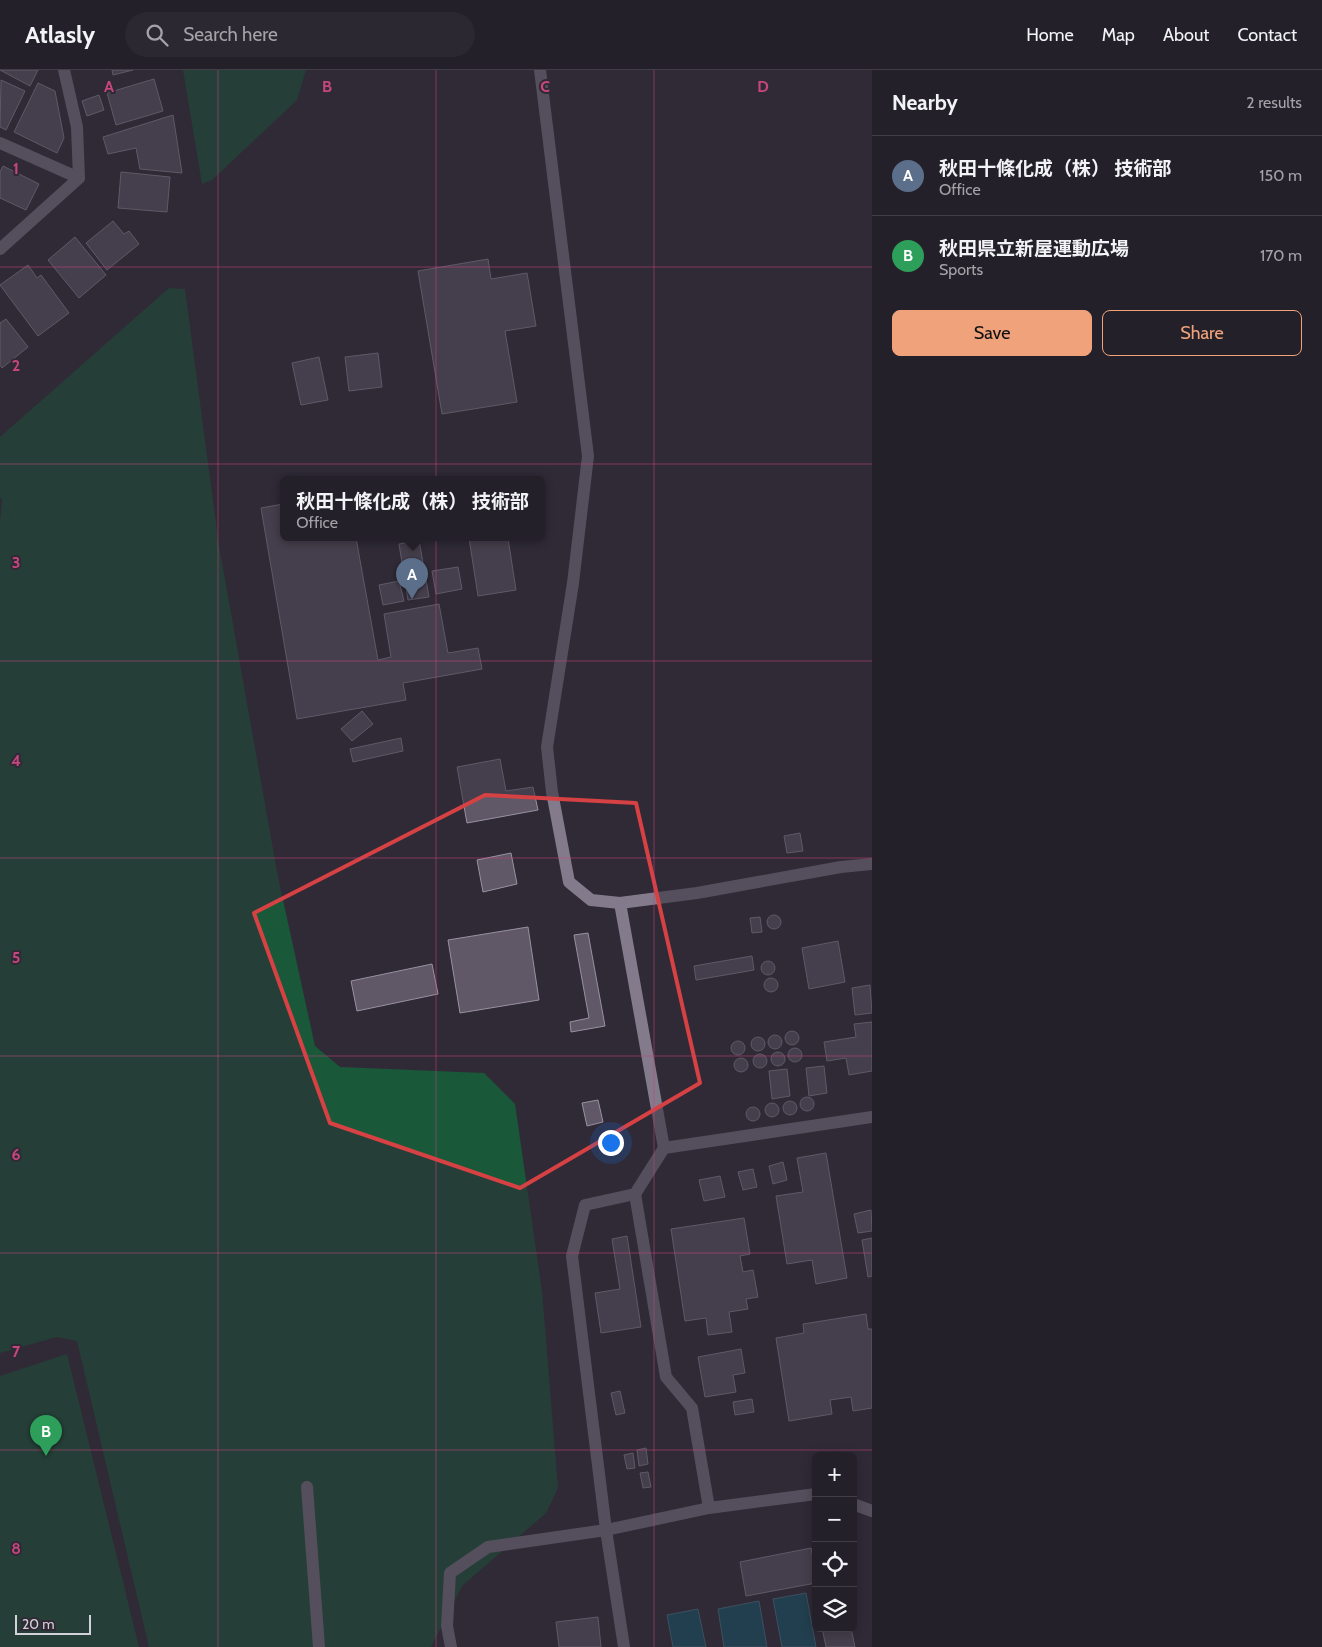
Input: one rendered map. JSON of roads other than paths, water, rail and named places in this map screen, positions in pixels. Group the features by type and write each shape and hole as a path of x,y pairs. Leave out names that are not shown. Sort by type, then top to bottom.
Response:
{"street":[{"path":"64,70 77,127 79,178"},
{"path":"540,70 588,456 573,583 548,747 552,792 569,882 591,900 620,903 697,893 841,867 872,864"},
{"path":"0,142 79,178"},
{"path":"0,249 79,178"},
{"path":"620,903 664,1148 635,1194 666,1377 692,1408 709,1508"},
{"path":"664,1148 872,1116"},
{"path":"624,1647 606,1530 572,1256 585,1205 635,1194"},
{"path":"307,1487 319,1647"},
{"path":"450,1647 446,1626 450,1573 488,1548 606,1530 709,1508 812,1495"},
{"path":"857,1505 872,1511"}],"water":[{"path":"806,1593 816,1647 782,1647 773,1599"},
{"path":"759,1601 767,1647 724,1647 718,1609"},
{"path":"698,1609 706,1647 673,1647 667,1615"}],"place":[{"name":"秋田十條化成（株） 技術部","path":"412,599"},
{"name":"秋田県立新屋運動広場","path":"46,1456"}]}
